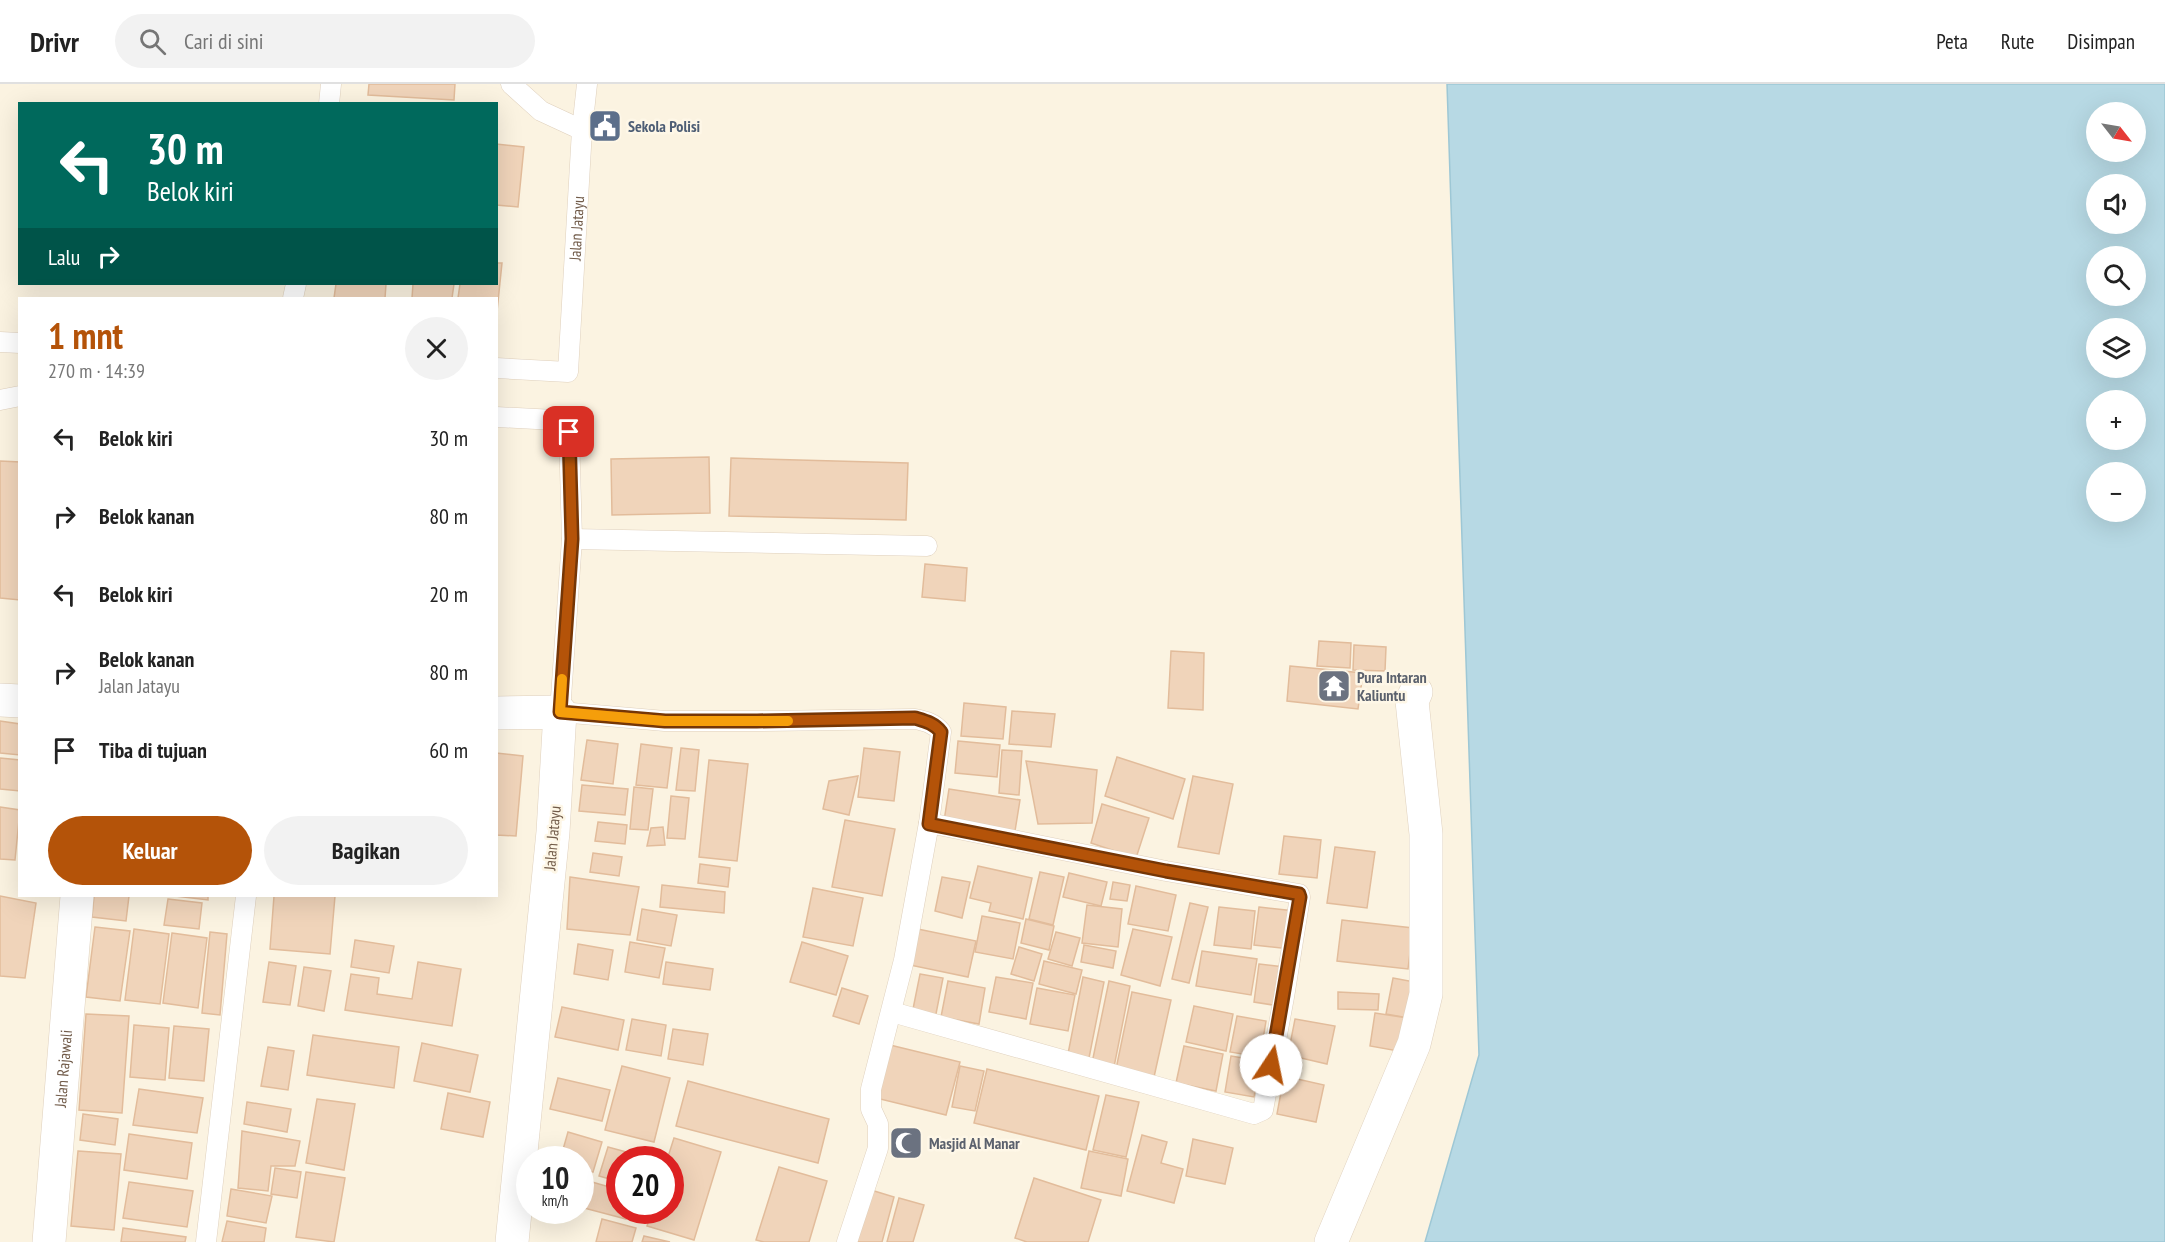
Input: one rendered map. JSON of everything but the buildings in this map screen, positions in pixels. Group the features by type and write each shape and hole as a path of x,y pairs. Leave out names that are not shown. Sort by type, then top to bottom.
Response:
{"street":[{"path":"1331,1242 1414,1044 1426,994 1426,834 1412,701 1416,692"},
{"path":"0,699 18,701"},
{"path":"498,713 560,712"},
{"name":"Jalan Jatayu","path":"512,1242 553,832 560,712"},
{"name":"Jalan Rajawali","path":"49,1242 77,897"}],"lane":[{"path":"328,102 331,84"},
{"path":"511,84 541,111 582,129"},
{"name":"Jalan Jatayu","path":"498,368 568,372 582,129 587,84"},
{"path":"0,342 18,343"},
{"path":"0,400 18,396"},
{"name":"Jalan Jatayu","path":"498,417 555,420 569,432 572,539 560,712"},
{"path":"572,539 927,546"},
{"path":"560,712 665,721 915,718 930,722 941,732 929,824 904,960 870,1099 871,1109 878,1124 878,1148 847,1242"},
{"path":"892,1012 1254,1114 1263,1110 1284,997 1299,894 1166,871 929,824"},
{"path":"206,1242 246,897"}],"water":[{"path":"1447,84 2165,84 2165,1242 1425,1242 1479,1055"}],"slow traffic":[{"path":"562,679 560,712 665,721 788,721"}],"place":[{"name":"Sekola Polisi","path":"605,126"},
{"name":"Pura Intaran Kaliuntu","path":"1334,686"},
{"name":"Masjid Al Manar","path":"906,1143"}],"route":[{"path":"569,432 572,539 560,712 665,721 915,718 930,722 941,732 929,824 1166,871 1299,894 1284,997 1271,1065"}]}
